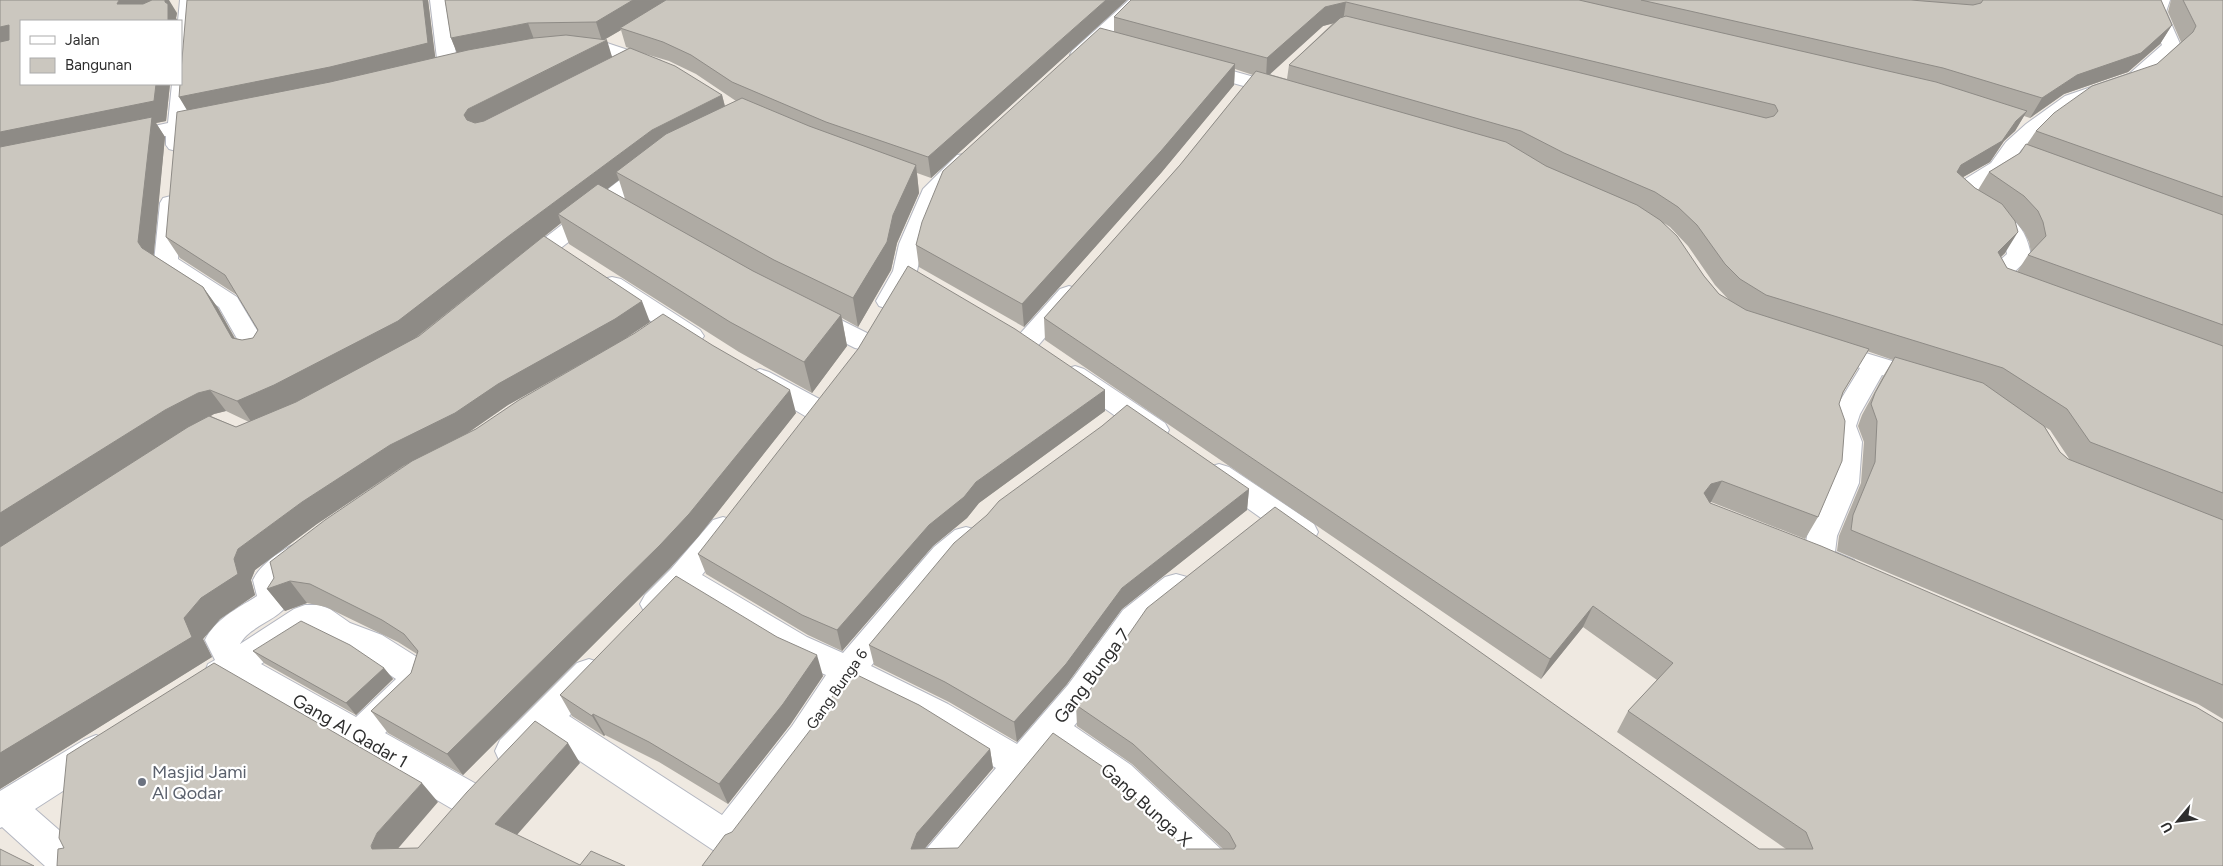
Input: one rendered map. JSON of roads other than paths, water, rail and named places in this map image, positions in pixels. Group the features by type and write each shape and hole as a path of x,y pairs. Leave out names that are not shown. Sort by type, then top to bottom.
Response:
{"street":[{"path":"439,0 448,67"},
{"path":"1068,65 1106,42 1139,0"},
{"path":"2041,297 2004,283 1998,273 2019,256 2019,247 2011,228 1958,192 1999,167 2033,122 2072,100 2136,78 2172,46 2157,12 2161,0"},
{"path":"181,20 182,2"},
{"path":"553,48 615,44 635,58 666,69"},
{"path":"612,70 635,58"},
{"path":"1179,62 1241,90 1276,81 1305,98"},
{"path":"179,85 178,128 166,262 228,302 258,352"},
{"path":"103,142 235,116"},
{"path":"796,308 858,352 917,278 911,244 925,185 977,150"},
{"path":"505,281 607,201 674,152"},
{"path":"607,201 632,215"},
{"path":"551,244 574,259"},
{"path":"596,273 659,330 707,346"},
{"path":"1085,275 1015,335 1115,418 1174,443"},
{"path":"1801,342 1940,385"},
{"path":"1864,577 1806,552 1824,530 1845,483 1848,442 1842,426 1846,414 1875,364"},
{"path":"738,365 814,411"},
{"path":"1199,460 1260,519 1328,550"},
{"path":"634,627 682,578 739,508"},
{"name":"Gang Bunga 6","path":"544,718 726,838 804,736 848,670 945,555 984,520"},
{"path":"234,665 221,640 237,626 274,601 268,580 321,539"},
{"name":"Gang Bunga 7","path":"936,866 1052,730 1080,695 1134,619 1195,571"},
{"path":"682,578 796,647 848,670 936,714 1022,765"},
{"path":"192,691 305,618 319,618 339,632 371,645 416,674 413,684 359,736"},
{"path":"544,718 606,655"},
{"name":"Gang Al Qadar 1","path":"234,665 359,736 473,792 544,718"},
{"name":"Gang Bunga X","path":"1052,730 1119,776 1212,866"},
{"path":"68,866 62,858 3,809 124,733"}],"place":[{"name":"Masjid Jami Al Qodar","path":"142,782"}]}
